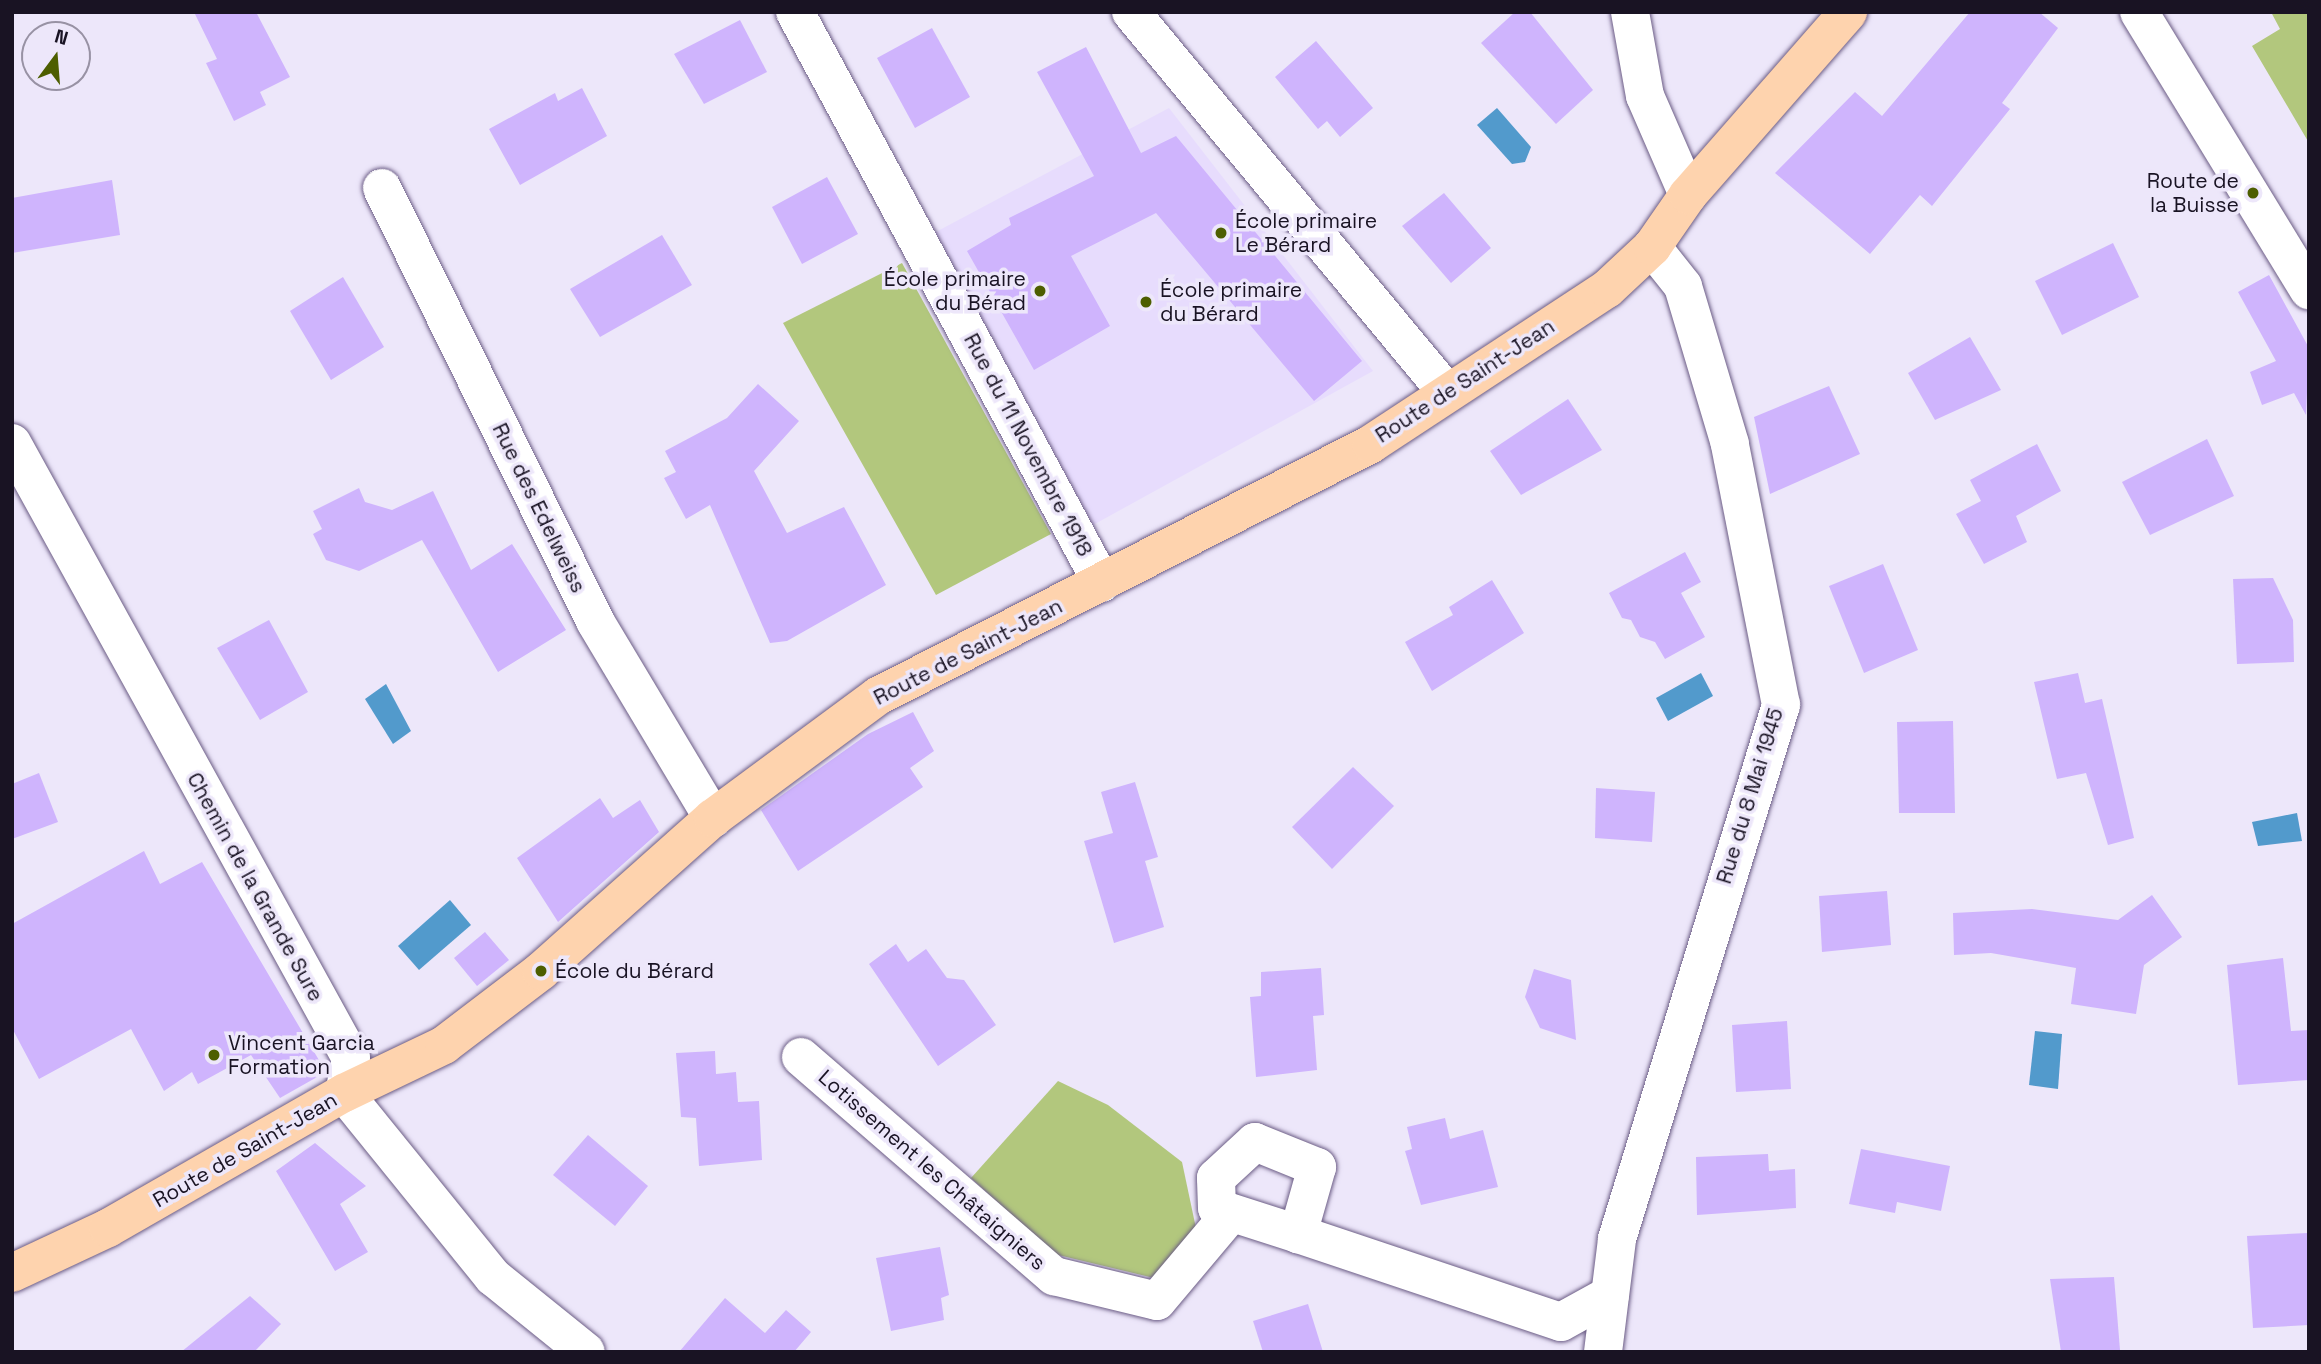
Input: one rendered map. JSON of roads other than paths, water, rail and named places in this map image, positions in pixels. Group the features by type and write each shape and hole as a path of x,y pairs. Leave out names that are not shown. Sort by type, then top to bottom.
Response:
{"main road":[{"name":"Route de Saint-Jean","path":"12,1273 107,1228 344,1093 444,1045 541,971 713,818 878,696 1371,443 1606,289 1652,247 1688,195 1848,12"}],"street":[{"name":"Rue du 11 Novembre 1918","path":"794,12 1102,583"},
{"path":"1131,12 1447,393"},
{"path":"1630,12 1645,96 1688,195"},
{"path":"2139,12 2309,290"},
{"name":"Rue des Edelweiss","path":"382,188 595,621 713,818"},
{"name":"Rue du 8 Mai 1945","path":"1602,1352 1617,1239 1781,705 1730,444 1683,286 1652,247"},
{"name":"Chemin de la Grande Sure","path":"12,443 352,1058 344,1093"},
{"name":"Lotissement les Châtaigniers","path":"800,1057 1054,1276 1157,1301 1231,1213"},
{"path":"344,1093 493,1277 586,1352"},
{"path":"1298,1234 1317,1167 1255,1142 1216,1178 1217,1208 1298,1234 1570,1337 1610,1295"}],"water":[{"path":"1497,108 1531,147 1525,162 1512,164 1477,125"},
{"path":"1701,673 1713,696 1668,721 1656,698"},
{"path":"386,684 411,731 393,744 365,699"},
{"path":"2297,813 2302,841 2258,846 2252,822"},
{"path":"450,900 471,925 419,970 398,946"},
{"path":"2035,1031 2062,1034 2058,1089 2029,1085"}],"place":[{"name":"Route de la Buisse","path":"2253,193"},
{"name":"École primaire Le Bérard","path":"1221,233"},
{"name":"École primaire du Bérad","path":"1040,291"},
{"name":"École primaire du Bérard","path":"1146,302"},
{"name":"École du Bérard","path":"541,971"},
{"name":"Vincent Garcia Formation","path":"214,1055"}]}
